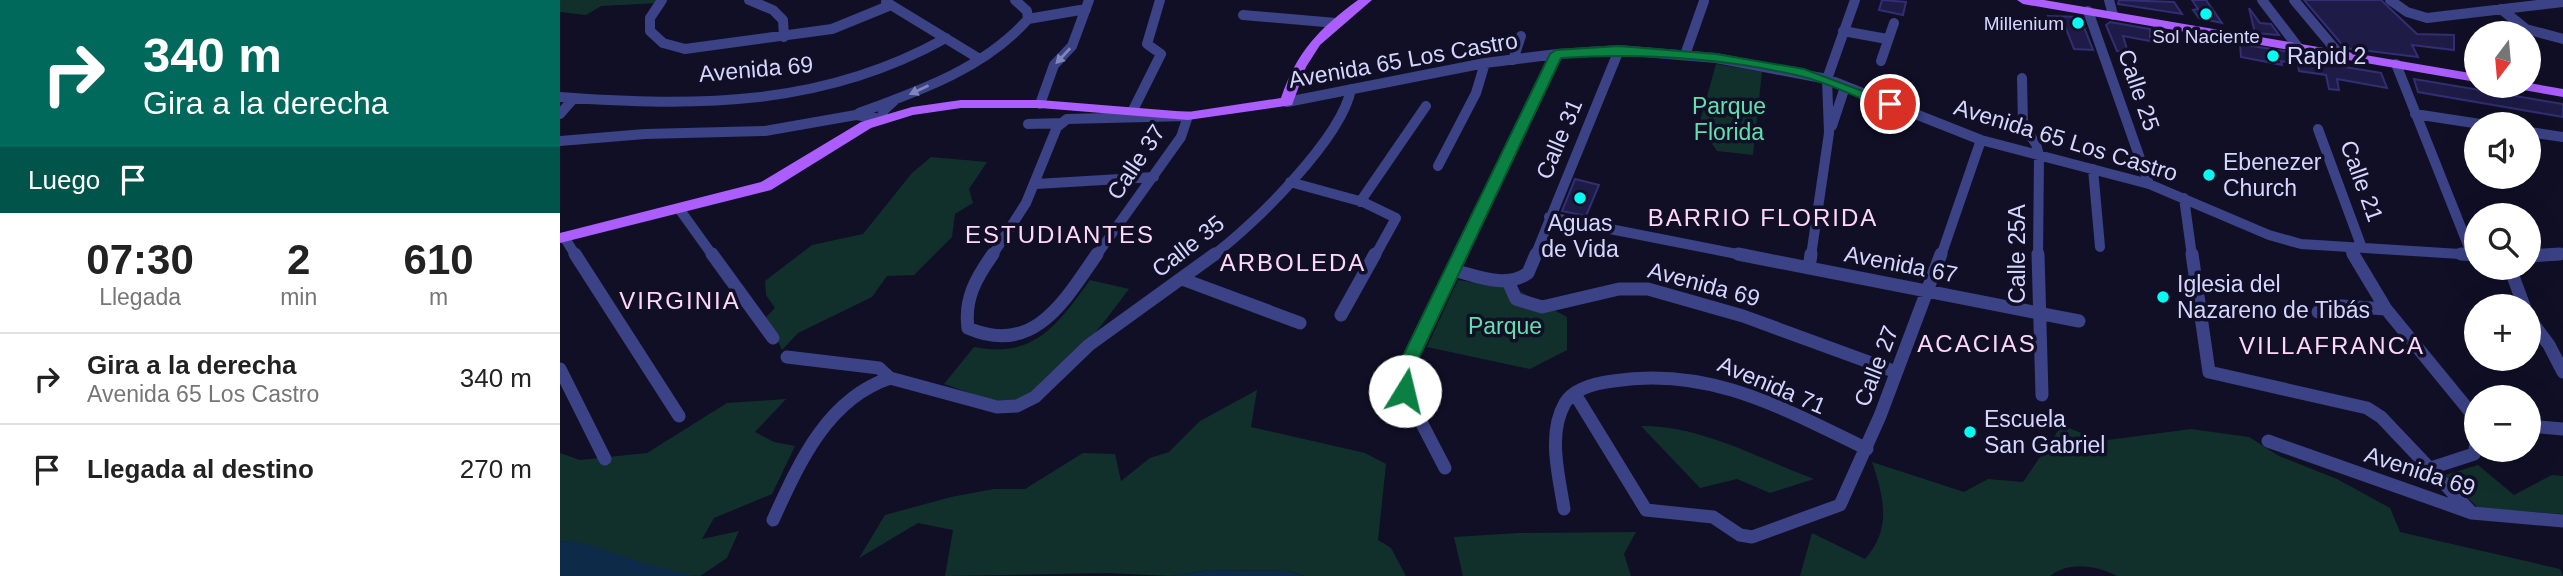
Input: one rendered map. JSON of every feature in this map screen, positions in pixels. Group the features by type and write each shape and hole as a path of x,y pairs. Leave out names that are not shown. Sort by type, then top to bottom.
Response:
{"main road":[{"path":"1287,102 1300,63 1310,47 1366,0"},
{"path":"2023,0 2464,76"},
{"path":"2541,89 2563,93"},
{"name":"Avenida 65 Los Castro","path":"562,238 766,186 881,119 961,104 1040,104 1188,116 1287,102"}],"street":[{"path":"662,0 649,18 649,24 655,38 663,43 694,48 832,29 887,3 978,58"},
{"path":"749,0 773,10 783,20 784,37"},
{"path":"1015,0 1027,11 1028,19"},
{"path":"1133,110 1161,54 1147,44 1160,0"},
{"path":"1809,268 1829,133 1828,79 1854,0"},
{"path":"2109,0 2113,15"},
{"path":"2262,0 2298,47"},
{"path":"2294,0 2340,55"},
{"path":"2390,0 2415,16 2427,18 2563,2"},
{"path":"1685,55 1704,1"},
{"path":"560,141 645,134 765,131 856,115 943,79 1010,38 1028,19 1087,4"},
{"path":"1040,104 1054,65 1072,46 1087,4"},
{"path":"2501,9 2526,29 2563,39"},
{"name":"Calle 25","path":"2088,11 2149,184"},
{"path":"1243,15 1336,23"},
{"path":"1881,61 1894,23"},
{"path":"1843,31 1887,39"},
{"path":"1513,60 1521,36"},
{"name":"Avenida 69","path":"560,97 658,100 770,95 811,89 867,76 909,59 946,38"},
{"name":"Avenida 65 Los Castro","path":"1287,102 1485,63 1556,54 1619,50 1685,55 1828,79 1980,140 2149,184 2269,235 2301,244 2464,254"},
{"name":"Calle 31","path":"1514,280 1528,272 1619,50"},
{"path":"1445,468 1404,382 1408,364 1556,54"},
{"path":"1438,166 1476,93 1485,63"},
{"path":"2396,64 2464,231"},
{"path":"2022,78 2023,125 2036,144 2039,155"},
{"path":"1829,133 1845,86"},
{"name":"Calle 35","path":"1017,406 1035,397 1089,345 1230,243 1290,182 1334,129 1348,106 1351,89"},
{"path":"560,114 574,98"},
{"path":"856,115 881,119 884,110 896,100"},
{"path":"1360,202 1426,106"},
{"path":"2415,114 2464,122"},
{"path":"1154,177 1036,184 1057,127 1067,119 1188,116"},
{"name":"Calle 37","path":"1036,184 1020,215 969,294 964,313 968,328 983,336 997,339 1013,337 1037,327 1055,313 1154,177 1181,137 1188,116"},
{"path":"1028,124 1062,123"},
{"name":"Calle 21","path":"2318,129 2356,248 2386,309 2464,404"},
{"path":"2541,134 2563,137"},
{"name":"Calle 27","path":"1576,394 1646,510 1713,517 1740,535 1752,537 1840,505 1867,449 1928,291 1980,140"},
{"name":"Calle 25A","path":"2039,155 2038,313 2042,395"},
{"path":"2093,169 2100,247"},
{"path":"1290,182 1360,202 1391,213 1396,218 1341,315"},
{"path":"2185,198 2210,372 2367,408 2381,417 2472,513"},
{"path":"680,210 773,338"},
{"name":"Avenida 67","path":"1549,217 2079,321"},
{"path":"562,238 679,416"},
{"path":"2541,255 2563,254"},
{"path":"1453,270 1514,280"},
{"path":"1182,279 1300,323"},
{"name":"Avenida 69","path":"1514,280 1516,299 1534,307 1551,306 1620,289 1661,293 1733,312 1896,372"},
{"path":"2318,312 2327,305 2386,309"},
{"path":"2541,334 2563,372"},
{"path":"787,357 879,368 890,378 997,407 1017,406"},
{"path":"560,369 605,459"},
{"name":"Avenida 71","path":"1576,394 1595,384 1624,377 1700,377 1749,395 1867,449"},
{"path":"773,520 806,453 830,420 870,385 890,378"},
{"path":"1563,509 1557,453 1558,422 1566,402 1576,394"},
{"path":"2541,427 2563,429"},
{"name":"Avenida 69","path":"2268,441 2472,513 2563,520"},
{"path":"2431,468 2464,457"}],"green space":[{"path":"560,0 662,0 659,3 601,6 586,15 560,12"},
{"name":"Parque Florida","path":"1716,64 1762,72 1753,155 1717,151 1699,125"},
{"path":"931,157 987,162 969,189 973,203 955,214 952,237 914,275 887,276 872,297 798,333 782,350 766,317 775,308 766,295 765,281 812,245 863,234 912,173"},
{"path":"1090,280 1129,289 1075,357 1040,388 1023,398 999,401 944,384 974,347 1013,348 1043,335 1067,311"},
{"name":"Parque","path":"1458,280 1516,289 1567,317 1567,350 1530,369 1427,347"},
{"path":"1257,390 1251,427 1365,453 1386,464 1378,540 1391,548 1406,576 1304,576 1288,571 1209,570 1171,576 1107,573 945,576 953,530 918,523 859,558 885,515 951,497 994,489 1025,489 1083,453 1115,454 1121,481 1150,458 1169,452 1200,421"},
{"path":"786,399 755,432 774,442 795,446 772,494 714,518 702,539 739,531 727,558 700,576 665,571 578,543 560,541 560,453 580,460 647,453 727,403"},
{"path":"2062,425 2100,441 2191,429 2249,437 2279,456 2337,479 2390,508 2400,532 2560,569 2563,576 2117,576 2083,566 2066,568 2050,576 1800,576 1812,533 1865,559 1874,548 1883,512 1880,488 1872,462 1964,492 1988,479 2023,482"},
{"path":"1641,426 1663,427 1707,437 1814,479 1770,493 1737,479 1700,488"},
{"path":"2478,465 2514,495 2552,475 2563,476 2563,514 2478,508 2445,475"},
{"path":"1636,532 1624,554 1631,576 1463,576 1454,537 1519,533"}],"water":[{"path":"560,541 581,542 646,564 695,576 560,576"},
{"path":"1209,570 1288,571 1304,576 1171,576"}],"building":[{"path":"1882,0 1906,2 1903,15 1879,10"},
{"path":"2119,0 2174,2 2182,14 2118,4"},
{"name":"Sol Naciente","path":"2192,0 2206,0 2222,23 2199,18 2193,10 2198,9"},
{"path":"2304,0 2381,0 2417,34 2454,35 2454,50 2412,45 2418,57 2345,48"},
{"path":"2249,8 2260,23 2271,24 2279,35 2255,33"},
{"path":"2048,16 2080,17 2093,50 2074,49 2065,26 2049,24"},
{"path":"2110,22 2150,29 2150,41 2123,36 2128,52 2117,51 2106,25"},
{"path":"2240,44 2289,52 2291,63 2281,61 2282,65 2241,57"},
{"path":"2297,59 2381,73 2387,88 2337,79 2339,90 2329,89 2326,75 2299,71"},
{"path":"2414,79 2464,87 2464,98 2527,98 2563,104 2563,117 2541,112 2418,92"},
{"name":"Aguas de Vida","path":"1575,179 1599,185 1586,216 1562,211"}],"place":[{"name":"Sol Naciente","path":"2206,14"},
{"name":"Millenium","path":"2078,23"},
{"name":"Rapid 2","path":"2273,56"},
{"name":"Ebenezer Church","path":"2209,175"},
{"name":"Aguas de Vida","path":"1580,198"},
{"name":"Iglesia del Nazareno de Tibás","path":"2163,297"},
{"name":"Escuela San Gabriel","path":"1970,432"}],"district":[{"name":"BARRIO FLORIDA","path":"1763,218"},
{"name":"ESTUDIANTES","path":"1060,235"},
{"name":"ARBOLEDA","path":"1293,263"},
{"name":"VIRGINIA","path":"680,301"},
{"name":"ACACIAS","path":"1977,344"},
{"name":"VILLAFRANCA","path":"2332,346"}],"route":[{"path":"1405,391 1408,364 1556,54 1619,50 1716,58 1828,79 1890,104"}]}
